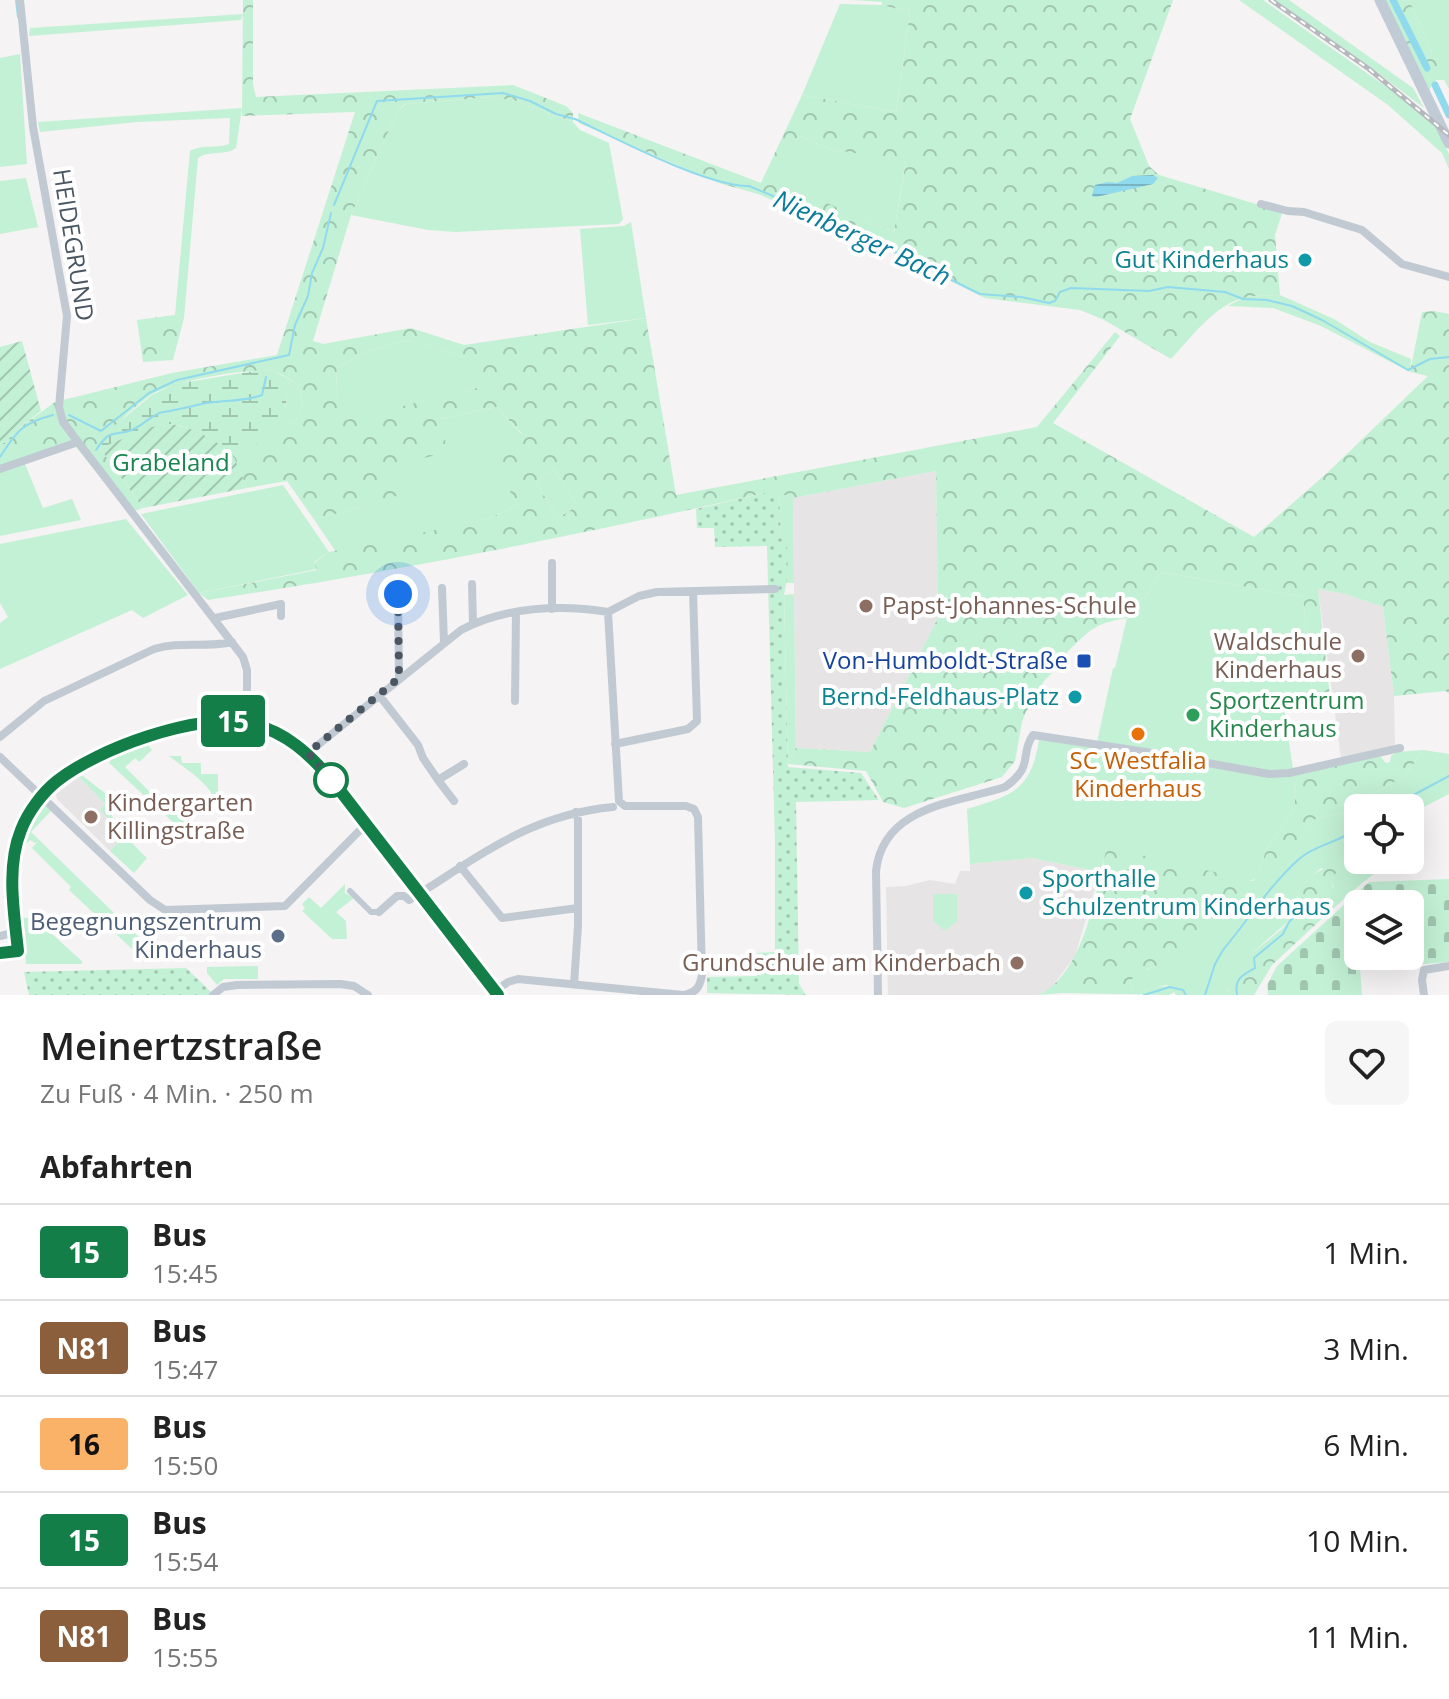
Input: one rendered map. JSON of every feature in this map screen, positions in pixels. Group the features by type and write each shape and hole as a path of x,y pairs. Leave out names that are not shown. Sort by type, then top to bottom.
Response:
{"main road":[{"path":"1380,0 1449,143"}],"street":[{"name":"HEIDEGRUND","path":"20,0 33,127 67,316 59,407 63,422 243,657 247,670 247,723"},
{"path":"1261,204 1304,212 1362,230 1402,264 1449,277"},
{"path":"0,469 78,442"},
{"path":"552,563 552,609"},
{"path":"472,584 473,623"},
{"path":"442,588 444,643"},
{"path":"308,753 444,643 485,617 552,609 608,612 649,593 775,589"},
{"path":"615,744 688,729 697,721 693,591"},
{"path":"398,594 399,678"},
{"path":"215,618 281,604 281,616"},
{"path":"515,701 516,612"},
{"path":"608,612 617,806"},
{"path":"0,737 44,701 154,649 232,642"},
{"path":"379,695 418,745 423,758 454,801"},
{"path":"0,953 18,951 13,872 17,842 28,815 56,781 82,764 161,732 219,721 247,723 281,735 308,753 366,824 420,894 496,993 508,982 518,979 683,995 692,993 699,986 702,975 697,813 686,806 617,806 576,812 534,825 460,866 420,894 409,900 397,896 379,912 371,912 350,891"},
{"path":"878,995 876,866 887,837 904,820 918,812 1005,787 1020,774 1033,735 1269,774 1289,773 1400,748"},
{"path":"0,757 150,900 165,910 285,906 366,824"},
{"path":"438,780 464,764"},
{"path":"574,984 578,908 576,812"},
{"path":"460,866 502,918 578,908"},
{"path":"203,899 204,910"},
{"path":"0,936 8,934 15,927"},
{"path":"1424,995 1424,970 1449,966"},
{"path":"213,995 231,985 344,984 357,987 368,995"}],"shaded area":[{"name":"Papst-Johannes-Schule","path":"936,471 938,618 870,752 796,748 793,498"},
{"name":"Waldschule Kinderhaus","path":"1318,589 1383,607 1394,696 1395,745 1341,758"},
{"name":"Kindergarten Killingstraße","path":"79,777 105,804 114,824 111,827 122,838 110,851 57,799 56,794"},
{"path":"1032,858 1100,872 1075,956 1052,987 1039,995 888,995 886,887 930,880 955,884 960,871 970,871 970,864"}],"green space":[{"path":"243,0 253,0 253,84 256,97 513,85 566,106 573,113 573,122 517,101 491,97 405,104 398,110 351,215 313,341 323,344 411,328 464,345 646,318 676,495 1037,427 1115,332 1120,336 1053,423 1254,537 1327,473 1428,376 1410,372 1422,312 1449,314 1449,694 1446,691 1394,696 1383,607 1318,589 1330,697 1313,698 1303,597 1162,572 1127,618 1099,625 1088,633 1067,652 1068,657 1044,681 1022,722 1015,761 1002,777 904,808 883,802 866,771 788,764 796,748 870,752 938,618 936,471 793,498 779,493 764,493 487,552 208,600 199,593 317,570 314,563 329,552 488,519 518,505 493,463 522,434 497,407 438,419 449,452 394,465 400,495 313,518 287,481 247,488 234,458 227,450 245,447 272,430 295,422 302,405 300,386 272,371 228,374 175,385 151,395 122,419 100,448 143,508 129,513 76,447 0,467 0,444 55,402 172,373 277,355 355,112 242,116","holes":["408,340 450,353 478,367 486,374 485,386 342,421 336,392 337,368 368,351","554,469 577,506 558,518 535,481"]},
{"path":"852,0 1173,0 1130,119 1149,166 1159,175 1256,204 1284,207 1275,235 1280,295 1248,297 1225,306 1205,322 1171,359 1104,320 1080,310 985,298 862,238 758,194 719,183 579,123 578,113 761,183 802,95 896,112 910,12 882,5 882,2","holes":["800,136 829,149 906,161 894,232 776,181"]},
{"path":"1239,0 1263,0 1398,95 1437,128 1449,154 1449,169 1442,153 1388,105"},
{"path":"1275,0 1289,0 1413,88 1424,108 1366,64"},
{"path":"1385,0 1409,0 1438,66 1436,71 1425,73 1419,69"},
{"path":"1409,0 1449,0 1449,89 1444,80 1436,80 1429,90 1416,65 1438,66"},
{"path":"840,4 882,5 910,12 896,112 802,95"},
{"path":"243,14 241,20 29,36 30,28"},
{"path":"20,54 27,164 0,167 0,58"},
{"path":"491,97 517,101 573,122 580,130 609,143 623,219 619,224 456,232 428,230 351,215 398,110 406,104"},
{"path":"242,108 236,148 198,158 184,318 175,315 190,151 229,144 230,118 137,122 40,132 38,122"},
{"path":"800,136 829,149 906,160 894,232 775,181"},
{"path":"26,178 38,227 0,234 0,181"},
{"path":"631,222 646,318 588,325 580,229 624,226"},
{"path":"1280,295 1334,319 1370,342 1411,359 1410,372 1321,326 1273,308 1228,306 1245,297"},
{"path":"175,315 184,318 173,360 143,362 137,320"},
{"path":"408,340 450,353 479,367 487,374 485,386 341,422 336,392 337,368 368,351"},
{"path":"22,341 41,411 0,444 0,347"},
{"path":"261,370 274,371 289,379 287,401 271,430 246,449 227,450 186,428 171,424 100,448 97,440 152,395 175,384"},
{"path":"289,379 300,386 302,405 295,422 270,431 286,406"},
{"path":"497,407 522,435 494,464 518,505 488,519 336,552 313,518 341,513 399,495 394,465 438,419"},
{"name":"Grabeland","path":"171,424 196,431 223,446 234,458 247,488 143,508 100,448 152,427"},
{"path":"25,464 43,508 72,499 81,520 0,536 0,472"},
{"path":"554,469 577,506 558,518 535,481"},
{"path":"283,485 329,552 314,562 317,569 199,593 141,514"},
{"path":"764,493 779,493 781,539 787,544 788,573 784,595 788,767 861,773 879,800 796,802 799,984 806,995 707,993 707,977 757,976 757,953 775,952 775,844 767,546 715,547 714,528 697,528 696,509"},
{"path":"779,493 793,498 794,583 785,583 787,544 781,540"},
{"path":"126,519 188,595 143,618 132,610 0,669 0,623 8,617 0,603 0,544"},
{"name":"Sportzentrum Kinderhaus","path":"1162,572 1303,597 1313,698 1283,702 1294,775 1295,808 1266,850 1258,878 1248,881 1107,848 1100,872 1032,858 970,864 967,809 1007,794 1025,781 1039,740 1096,747 1127,618"},
{"path":"794,594 796,748 788,764 784,595"},
{"path":"148,745 152,750 139,762 135,758 125,767 152,794 156,791 193,825 184,836 109,763 112,757"},
{"path":"1423,750 1449,754 1449,794 1424,807 1424,794 1373,794 1406,775"},
{"path":"1423,750 1406,775 1373,794 1344,794 1344,813 1315,819 1257,893 1231,894 1197,940 1181,955 1144,970 1130,982 1133,992 1170,986 1191,995 1176,995 1174,992 1169,995 1039,995 1055,984 1078,950 1107,847 1253,881 1259,874 1266,850 1295,808 1294,775 1380,756 1386,763 1397,752"},
{"path":"169,756 181,756 182,763 201,763 201,774 218,774 218,792 235,809 226,809 225,812 201,781"},
{"path":"83,776 110,797 116,823 147,858 134,873 110,851 122,838 100,810 105,804 79,777"},
{"path":"43,804 51,811 31,832 151,949 151,962 146,962 69,890 71,887 32,848 38,841 30,840 26,844 28,827"},
{"path":"1344,813 1344,874 1374,874 1354,890 1344,890 1344,899 1327,914 1318,907 1319,901 1334,887 1331,881 1333,876 1321,868 1306,882 1297,897 1292,918 1252,953 1228,989 1228,995 1191,995 1165,985 1133,993 1130,982 1136,973 1173,960 1231,894 1257,892 1315,819"},
{"path":"1339,868 1331,881 1335,894 1319,901 1318,907 1327,914 1272,965 1254,995 1228,995 1235,971 1290,920 1298,896 1308,880 1317,872"},
{"path":"1449,879 1449,962 1424,964 1424,890 1360,890 1369,882"},
{"path":"345,884 345,893 354,898 336,912 346,921 347,939 332,939 302,911 305,908 302,904 309,897 321,908"},
{"path":"933,894 957,894 957,921 945,931 933,921"},
{"path":"1344,905 1344,970 1360,970 1362,995 1268,995 1267,985 1277,966"},
{"path":"23,918 34,918 82,964 26,964"},
{"path":"258,966 258,979 224,979 217,985 207,973 207,967"},
{"path":"186,968 212,993 210,995 29,995 24,972"}],"water":[{"path":"1153,175 1158,178 1153,184 1092,196 1095,185 1117,183 1132,176"}],"waterway":[{"path":"16,0 18,17"},
{"path":"1393,0 1427,68"},
{"path":"1435,85 1449,115"},
{"name":"Nienberger Bach","path":"334,205 377,101 503,93 575,119 686,170 710,179 749,186 833,221 980,294 1049,303 1055,301 1060,292 1071,288 1149,291 1168,287 1225,292 1243,299 1267,300 1292,306 1408,370 1430,359 1449,357"},
{"name":"Nienberger Bach","path":"69,415 101,431 149,393 177,380 289,355 295,325 308,296 331,213"},
{"path":"96,450 108,436 132,430 159,413 262,395 266,377"},
{"name":"Nienberger Bach","path":"0,457 21,429 53,415"},
{"path":"1415,794 1449,776"},
{"path":"1205,995 1223,950 1279,880 1306,854 1344,836"},
{"path":"1237,995 1240,978 1255,968 1254,958 1283,934 1296,915"},
{"path":"1144,995 1170,987 1183,990 1186,995"}],"railway":[{"path":"1271,0 1369,69 1449,135"}],"bus line":[{"name":"15","path":"0,953 18,951 14,914 14,855 21,828 50,786 98,756 161,732 228,721 263,727 308,753 498,995"}],"place":[{"name":"Gut Kinderhaus","path":"1305,260"},
{"name":"Papst-Johannes-Schule","path":"866,606"},
{"name":"Waldschule Kinderhaus","path":"1358,656"},
{"name":"Von-Humboldt-Straße","path":"1084,661"},
{"name":"Bernd-Feldhaus-Platz","path":"1075,697"},
{"name":"Sportzentrum Kinderhaus","path":"1193,715"},
{"name":"SC Westfalia Kinderhaus","path":"1138,734"},
{"name":"Kindergarten Killingstraße","path":"91,817"},
{"name":"Sporthalle Schulzentrum Kinderhaus","path":"1026,893"},
{"name":"Begegnungszentrum Kinderhaus","path":"278,936"},
{"name":"Grundschule am Kinderbach","path":"1017,963"}],"route":[{"path":"331,780 335,784 308,753 399,678 398,594"}]}
